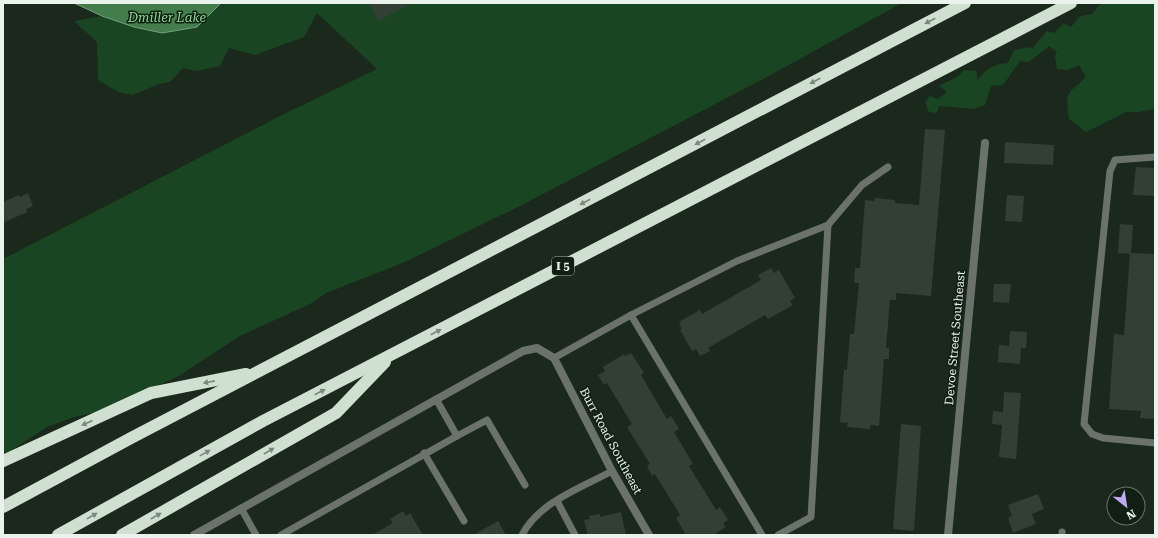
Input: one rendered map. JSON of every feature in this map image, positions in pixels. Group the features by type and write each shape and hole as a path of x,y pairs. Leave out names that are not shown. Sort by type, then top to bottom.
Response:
{"highway":[{"path":"3,508 131,438 965,3"},
{"name":"I 5","path":"58,535 241,432 1071,3"},
{"path":"122,535 336,413 391,355"},
{"path":"3,461 151,393 261,371"}],"street":[{"name":"Devoe Street Southeast","path":"948,535 985,143"},
{"path":"194,535 523,351 537,348 554,358"},
{"name":"Burr Road Southeast","path":"554,358 612,471 649,535"}],"lane":[{"path":"1155,156 1115,160 1110,171 1084,424 1092,434 1103,438 1155,442"},
{"path":"554,358 631,315 737,261 828,225 862,185 888,167"},
{"path":"778,535 811,517 828,225"},
{"path":"631,315 762,535"},
{"path":"436,399 457,436"},
{"path":"281,535 424,453 487,420 525,485"},
{"path":"424,453 464,521"},
{"path":"522,535 536,515 557,501 612,471"},
{"path":"557,501 575,535"},
{"path":"240,508 256,535"}],"shaded area":[{"path":"221,3 902,3 765,78 522,205 405,262 326,293 312,303 240,336 177,377 97,412 74,417 47,427 9,452 3,452 3,259 284,114 377,69 317,13 304,37 255,55 229,48 220,66 197,71 183,68 170,82 159,84 132,95 118,92 98,80 97,42 74,21 102,16 134,27 162,33 197,27"},
{"path":"1105,3 1155,3 1154,109 1139,112 1126,112 1086,132 1069,119 1067,103 1071,91 1086,77 1079,65 1068,70 1057,69 1055,56 1057,52 1049,46 1029,62 1020,61 1003,85 991,86 985,105 973,109 939,106 937,113 929,112 925,102 930,96 938,99 947,92 939,86 957,77 964,70 977,71 977,80 991,68 1008,63 1014,50 1030,47 1032,49 1047,31 1054,33 1064,23 1071,27 1080,16 1092,14 1099,5"}],"water":[{"name":"Dmiller Lake","path":"74,3 221,3 197,27 162,33 134,27 102,16"}],"building":[{"path":"369,3 412,3 378,21"},
{"path":"925,129 945,130 931,296 896,293 896,300 890,300 886,348 889,348 889,359 884,359 879,426 870,425 870,429 847,427 848,423 840,422 844,369 847,370 850,334 854,334 859,283 854,283 855,268 860,268 865,200 874,201 875,198 895,200 895,203 919,205"},
{"path":"1005,142 1054,145 1053,165 1004,163"},
{"path":"1136,167 1155,168 1155,196 1133,195"},
{"path":"28,193 33,206 26,209 27,212 3,223 3,202"},
{"path":"1007,195 1024,196 1022,222 1005,221"},
{"path":"1120,224 1133,225 1131,253 1155,254 1155,419 1140,418 1141,411 1109,409 1114,334 1124,335 1130,254 1118,253"},
{"path":"771,268 774,273 779,270 795,298 790,301 793,305 768,319 765,315 708,348 710,351 700,356 696,349 692,351 680,330 682,329 679,322 700,310 702,314 761,280 758,275"},
{"path":"994,284 1011,284 1009,303 993,302"},
{"path":"1010,331 1027,332 1026,348 1021,348 1020,364 998,362 999,345 1009,346"},
{"path":"631,353 644,373 641,375 667,419 671,416 679,429 674,432 693,464 689,466 716,510 720,507 728,520 723,523 726,527 713,535 686,535 676,518 680,515 655,474 652,476 647,466 650,464 627,427 632,424 607,383 604,385 598,375 605,371 603,367 624,354 625,356"},
{"path":"1004,392 1021,393 1016,459 999,457 1002,425 992,424 993,411 1003,412"},
{"path":"901,424 921,426 914,531 893,529"},
{"path":"1038,494 1044,509 1032,514 1036,524 1013,533 1008,518 1012,516 1008,505"},
{"path":"403,511 406,516 410,513 423,535 372,535 393,523 390,519"},
{"path":"621,512 626,535 588,535 584,520 590,519 589,516 600,514 600,517"},
{"path":"498,521 506,535 473,535"}]}
